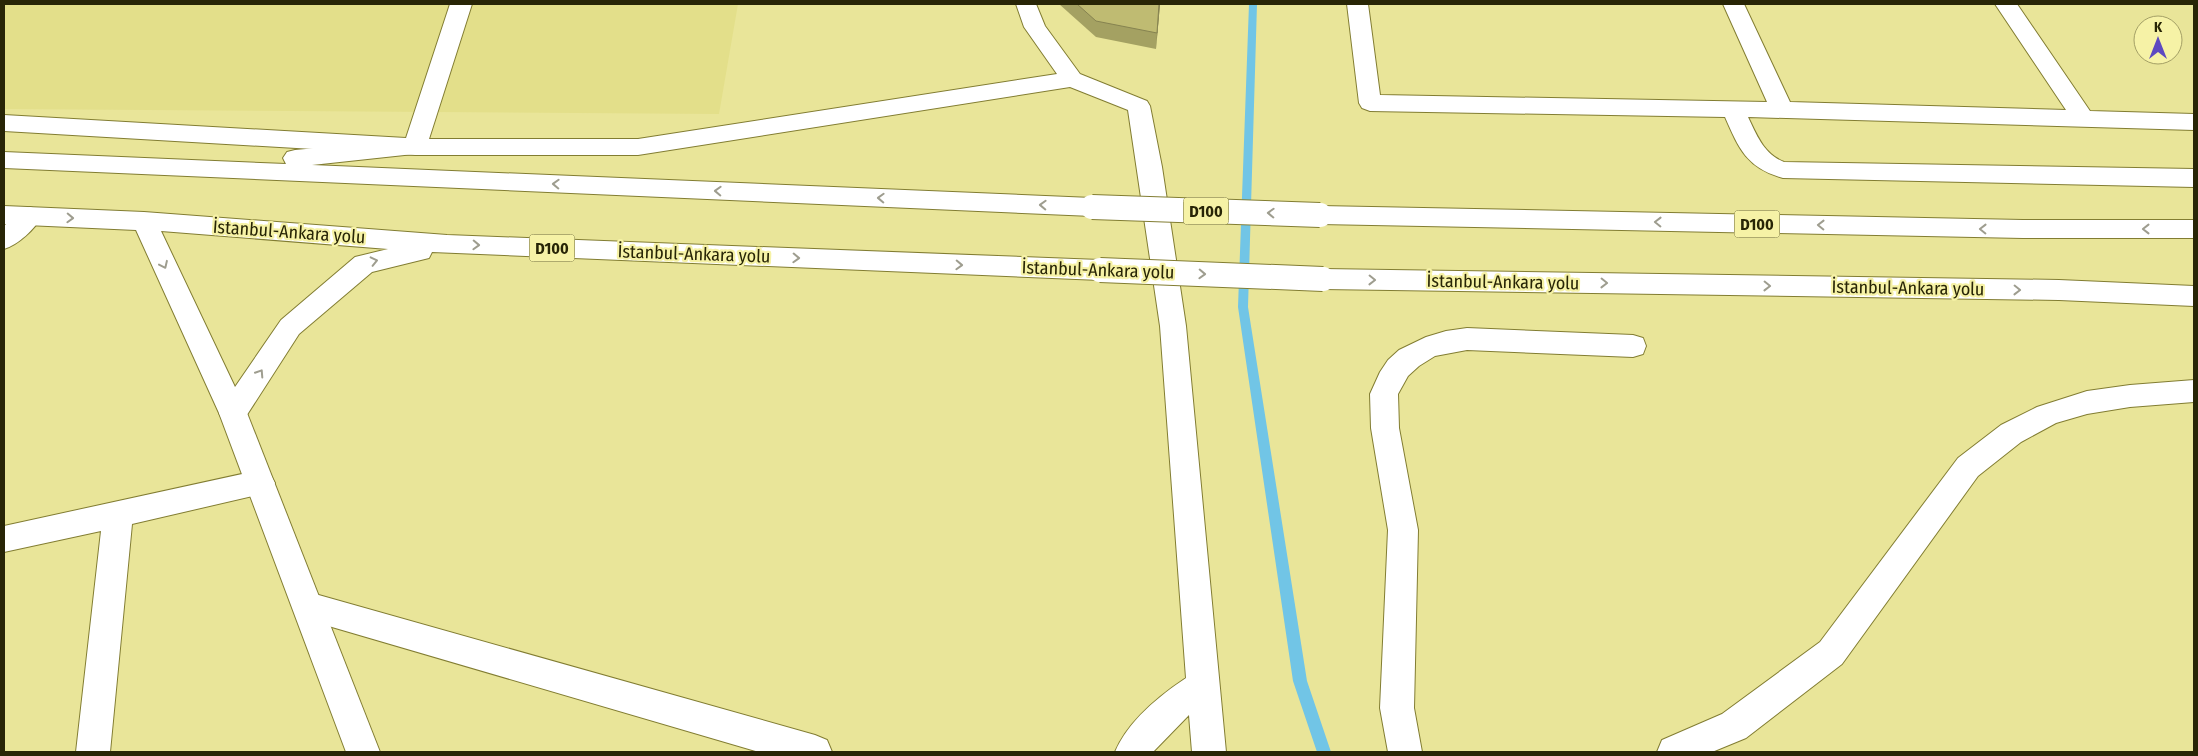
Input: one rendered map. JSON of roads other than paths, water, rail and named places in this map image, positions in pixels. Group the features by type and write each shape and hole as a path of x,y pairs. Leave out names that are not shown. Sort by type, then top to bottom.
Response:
{"main road":[{"path":"415,147 461,4"},
{"path":"1026,4 1035,27 1072,80"},
{"path":"1357,4 1370,103 1782,110 2194,122"},
{"path":"1734,4 1782,110"},
{"path":"2006,4 2082,118"},
{"path":"4,123 415,147 638,147 1072,80 1139,106 1150,167 1173,326 1209,752"},
{"path":"1733,110 1758,158 1773,168 1784,170 2194,178"},
{"path":"189,168 415,147"},
{"name":"D100","path":"4,160 1092,207 1320,215 2023,230 2194,229"},
{"name":"İstanbul-Ankara yolu","path":"4,215 144,221 448,244 1323,279 2059,290 2194,296"},
{"path":"4,240 30,216"},
{"path":"144,221 233,413 363,752"},
{"path":"233,413 290,327 364,264 448,244"},
{"path":"1405,752 1397,708 1402,530 1385,428 1384,394 1390,380 1398,368 1409,358 1426,348 1446,342 1467,339 1632,346"},
{"path":"1674,752 1734,726 1831,653 1968,467 1993,446 2027,424 2068,407 2118,397 2194,391"},
{"path":"4,539 260,483"},
{"path":"93,752 118,514"},
{"path":"308,606 815,752"},
{"path":"1132,752 1152,726 1176,703 1203,685"}],"waterway":[{"path":"1253,4 1243,307 1300,681 1324,752"}]}
